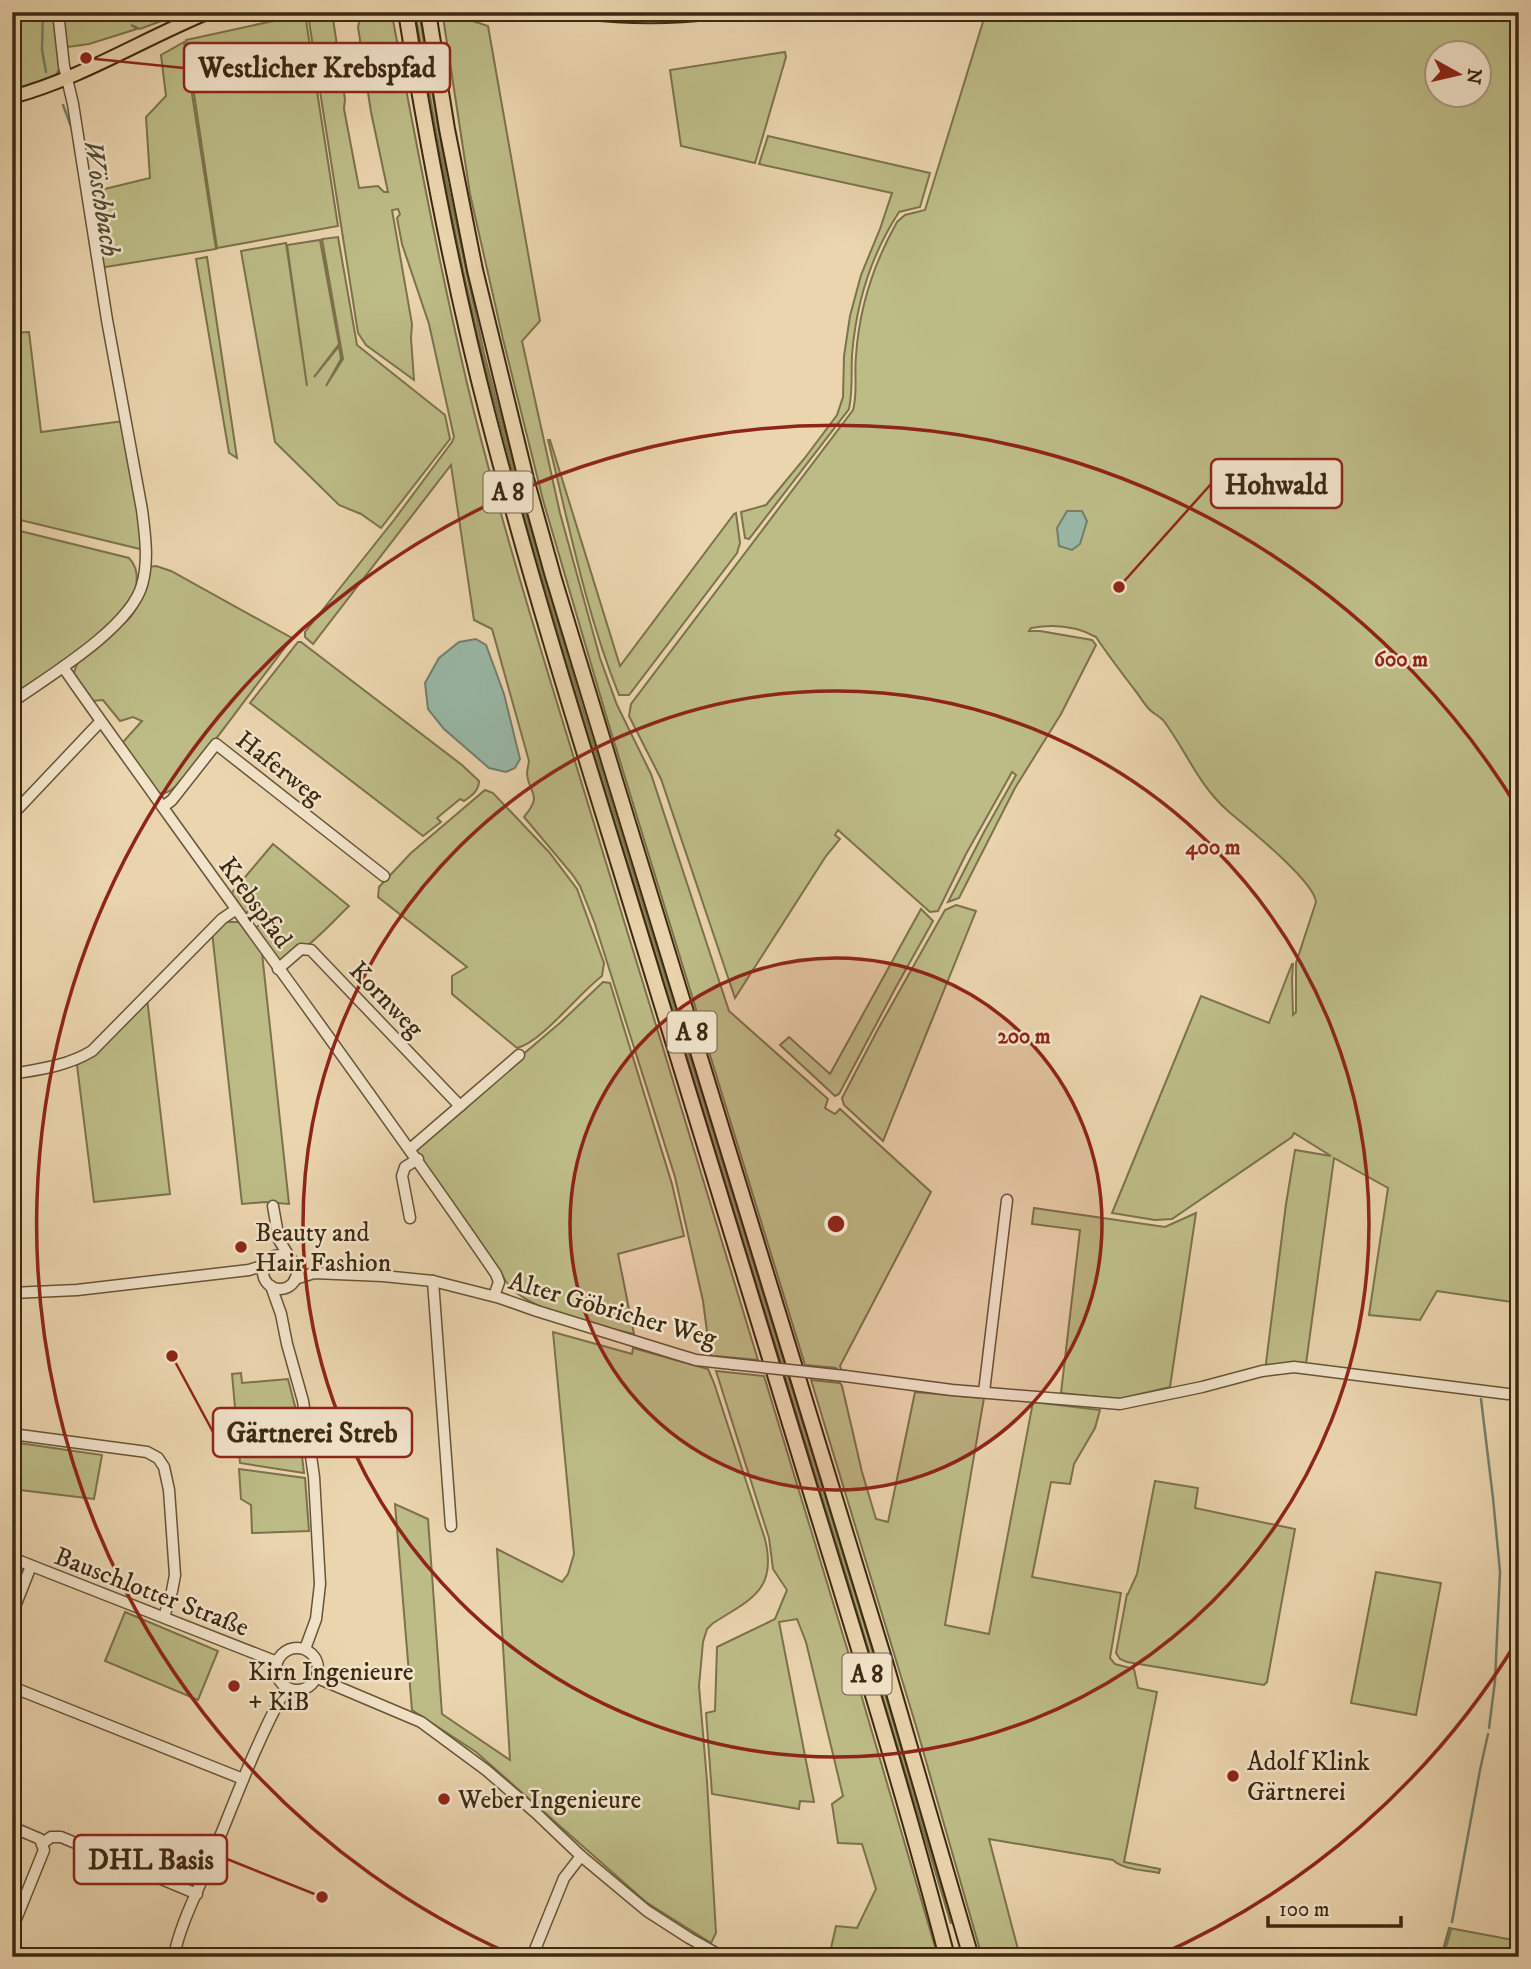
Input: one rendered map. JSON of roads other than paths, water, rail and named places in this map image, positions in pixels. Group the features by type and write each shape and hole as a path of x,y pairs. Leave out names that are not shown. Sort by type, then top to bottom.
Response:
{"highway":[{"name":"A 8","path":"406,12 453,267 509,497 880,1716 925,1869 947,1957"},
{"name":"A 8","path":"428,12 447,129 475,270 536,515 896,1701 971,1957"}],"main road":[{"path":"12,97 67,79 209,12"},
{"path":"584,12 630,18 659,18 715,12"}],"street":[{"path":"12,702 63,667 112,628 134,604 142,584 145,558 142,510 107,320 73,104 64,66 58,12"},
{"name":"Krebspfad","path":"63,667 235,910 418,1159 496,1274 499,1282 494,1296"},
{"path":"12,815 100,722"},
{"name":"Haferweg","path":"163,807 172,800 216,744 384,876"},
{"path":"12,1074 66,1063 92,1051 222,919 235,910"},
{"name":"Kornweg","path":"278,969 301,949 311,950 460,1106"},
{"path":"410,1149 519,1055"},
{"path":"410,1218 402,1175 405,1167 418,1159"},
{"path":"984,1392 1007,1200"},
{"path":"273,1206 279,1240 297,1275 291,1283 281,1314"},
{"path":"279,1240 274,1256 264,1270 281,1314 303,1401 314,1477 320,1563 316,1619 305,1649"},
{"path":"274,1256 283,1255 292,1261"},
{"name":"Alter Göbricher Weg","path":"292,1261 314,1273"},
{"path":"12,1293 77,1290 264,1270"},
{"name":"Alter Göbricher Weg","path":"291,1283 314,1273 433,1281 494,1296 676,1354 710,1362 952,1390 1120,1404 1262,1371 1294,1367 1508,1394"},
{"path":"433,1281 451,1525"},
{"path":"271,1286 280,1289 291,1283"},
{"path":"12,1434 147,1452 158,1458 168,1478 175,1574 164,1617"},
{"name":"Bauschlotter Straße","path":"12,1558 277,1662"},
{"path":"12,1614 31,1566"},
{"path":"305,1649 318,1663 317,1678 304,1690 286,1688 277,1675 277,1662 280,1656 289,1650 305,1649"},
{"path":"317,1678 421,1722 486,1770 581,1856 647,1911 723,1957"},
{"path":"12,1687 243,1779"},
{"path":"173,1955 243,1779 286,1688"},
{"path":"12,1827 37,1837 43,1843 43,1855 12,1929"},
{"path":"43,1843 51,1837 61,1837 197,1894"},
{"path":"532,1957 564,1878 581,1856"}],"waterway":[{"name":"Wöschbach","path":"43,12 42,50 46,72"},
{"name":"Wöschbach","path":"63,105 72,129"},
{"path":"1481,1399 1500,1572 1495,1681 1489,1728"},
{"path":"1452,1922 1488,1734"},
{"path":"1443,1957 1451,1929"}],"place":[{"name":"Westlicher Krebspfad","path":"86,58"},
{"name":"Hohwald","path":"1119,587"},
{"name":"Beauty and Hair Fashion","path":"241,1247"},
{"name":"Gärtnerei Streb","path":"172,1356"},
{"name":"Kirn Ingenieure + KiB","path":"234,1686"},
{"name":"Adolf Klink Gärtnerei","path":"1233,1776"},
{"name":"Weber Ingenieure","path":"444,1799"},
{"name":"DHL Basis","path":"322,1897"}]}
